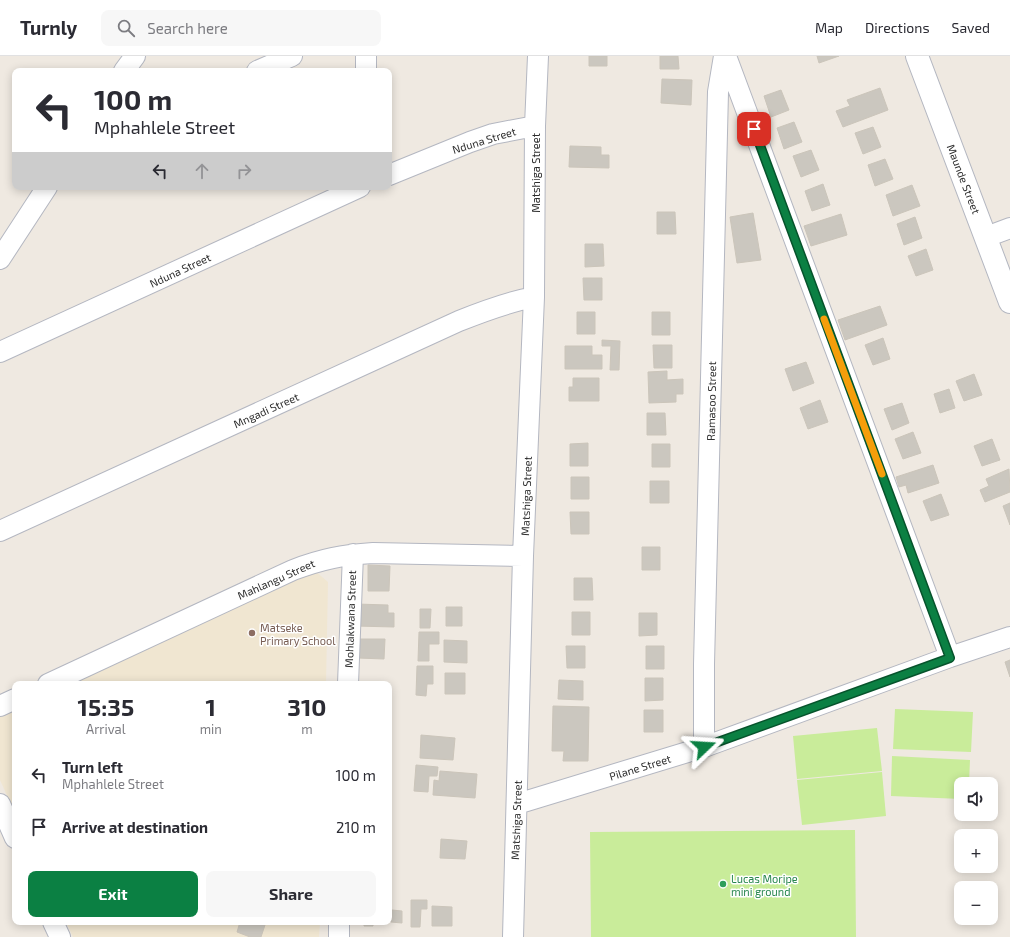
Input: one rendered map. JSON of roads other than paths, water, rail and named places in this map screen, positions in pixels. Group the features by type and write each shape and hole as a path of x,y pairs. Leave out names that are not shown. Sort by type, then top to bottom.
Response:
{"street":[{"path":"126,68 135,56"},
{"path":"264,68 292,56"},
{"path":"366,56 366,68"},
{"name":"Matshiga Street","path":"513,937 523,556 534,297 535,126 538,56"},
{"path":"725,56 950,658"},
{"name":"Ramasoo Street","path":"704,747 704,664 718,92 725,56"},
{"name":"Maunde Street","path":"917,56 1010,302"},
{"name":"Nduna Street","path":"392,174 493,134 535,126"},
{"path":"0,259 45,190"},
{"name":"Nduna Street","path":"0,352 353,190"},
{"path":"986,237 1010,228"},
{"name":"Mngadi Street","path":"0,531 460,321 488,309 510,302 534,297"},
{"name":"Mahlangu Street","path":"54,681 293,570 318,561 353,554 394,553 523,556"},
{"name":"Mohlakwana Street","path":"348,681 353,554"},
{"name":"Pilane Street","path":"517,804 704,747 1010,637"},
{"path":"0,706 12,700"},
{"path":"0,804 12,831"},
{"path":"54,925 60,937"},
{"path":"339,925 339,937"}],"place":[{"name":"Matseke Primary School","path":"252,633"},
{"name":"Lucas Moripe mini ground","path":"723,884"}]}
